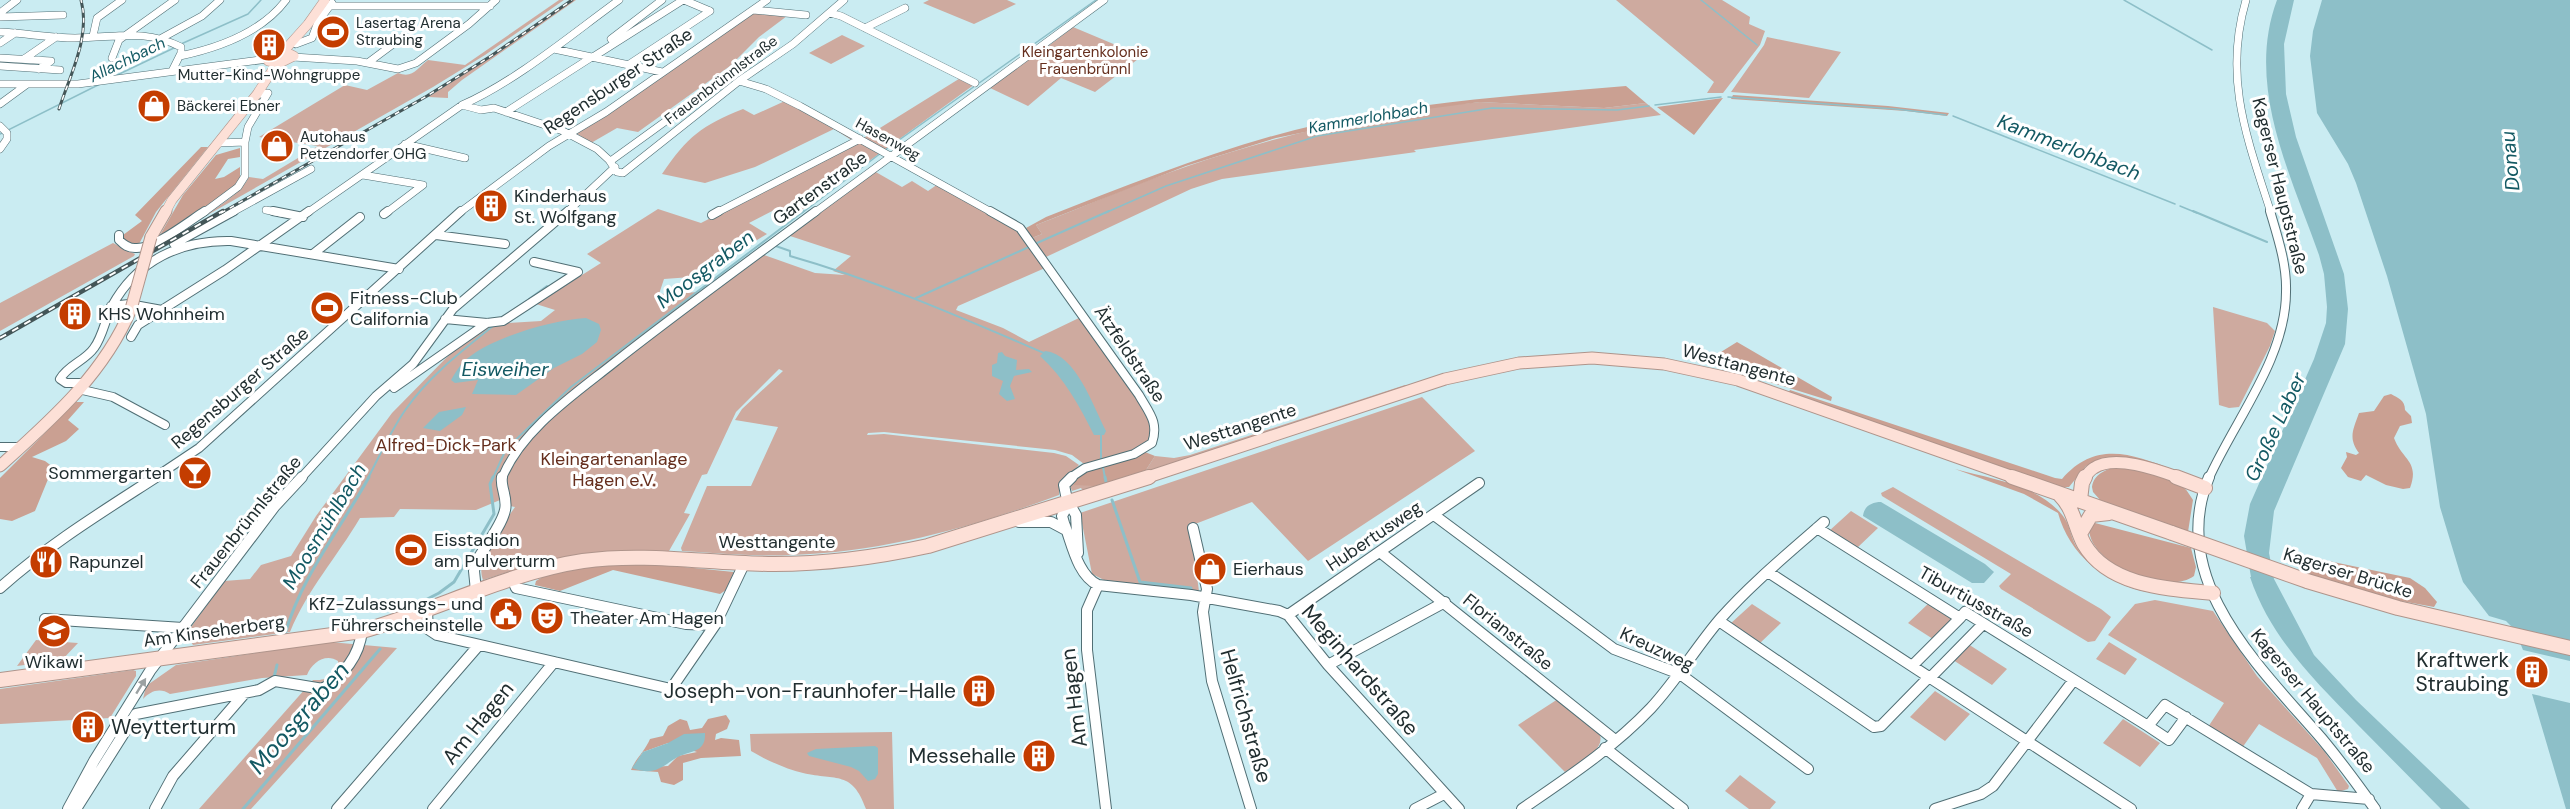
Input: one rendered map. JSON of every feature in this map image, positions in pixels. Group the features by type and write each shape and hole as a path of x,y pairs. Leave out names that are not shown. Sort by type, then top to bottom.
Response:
{"main road":[{"path":"0,466 80,386 116,341 131,309 151,237 172,200 257,94 273,61 330,2"},
{"path":"273,61 294,51 308,24"},
{"path":"282,52 294,51"},
{"name":"Westtangente","path":"427,612 512,578 562,565 609,558 810,564 875,556 928,546 1007,522 1067,499 1445,379 1492,367 1544,359 1582,357 1633,360 1699,370 1770,390 2116,513"},
{"path":"2080,500 2082,480 2086,474 2102,465 2112,463 2149,467 2205,488"},
{"path":"2057,492 2072,509 2087,549 2119,574 2146,584 2213,593"},
{"path":"2081,532 2091,515 2116,513"},
{"name":"Kagerser Brücke","path":"2116,513 2307,581 2398,608 2570,648"},
{"name":"Am Kinseherberg","path":"1,680 362,631 427,612"}],"street":[{"path":"0,15 17,0"},
{"path":"93,36 97,18 122,0"},
{"path":"112,58 116,43 175,0"},
{"path":"160,39 202,16 220,0"},
{"path":"180,56 205,50 273,17 286,0"},
{"path":"294,51 369,62 405,71 496,0"},
{"path":"131,337 138,325 303,217 462,105 476,99 554,49 619,0"},
{"path":"591,57 662,0"},
{"path":"506,112 683,0 710,11 628,65"},
{"name":"Regensburger Straße","path":"1,587 68,534 199,448 461,211 568,133 606,112 767,0"},
{"name":"Frauenbrünnlstraße","path":"613,164 619,173 630,169 739,81 793,44 844,0"},
{"name":"Gartenstraße","path":"476,591 474,571 476,562 503,519 506,499 501,480 516,452 582,387 638,342 771,244 886,153 1104,0"},
{"name":"Kagerser Hauptstraße","path":"2246,0 2236,39 2237,88 2243,121 2285,268 2286,299 2282,328 2275,349 2205,488 2199,512 2198,536 2202,565 2230,626 2258,667 2334,752 2372,804"},
{"path":"294,51 312,38 330,2 490,6"},
{"path":"866,28 905,8"},
{"path":"753,10 806,15"},
{"path":"830,13 866,28 975,83"},
{"path":"0,15 63,15"},
{"path":"0,32 83,38 128,33 160,39 178,46 180,56 172,71"},
{"path":"0,42 15,33"},
{"path":"369,62 404,36"},
{"path":"24,59 56,37"},
{"path":"554,49 662,72"},
{"path":"0,58 51,61 39,69"},
{"path":"0,84 94,82 172,71 273,61"},
{"path":"0,66 60,70"},
{"name":"Frauenbrünnlstraße","path":"86,782 160,658 275,506 375,396 413,364 445,320 489,276 565,214 613,164 677,111 735,71"},
{"name":"Hasenweg","path":"739,81 766,89 1020,228"},
{"path":"0,104 26,85"},
{"path":"119,235 119,240 127,248 144,248 163,239 224,199 238,187 245,176 245,142 248,127 268,93 257,94"},
{"path":"462,105 481,110 494,108 568,133 613,164"},
{"path":"0,149 6,142 3,129"},
{"path":"712,215 860,139"},
{"path":"218,143 245,142"},
{"path":"405,144 465,158"},
{"path":"176,248 173,245 191,234 311,169"},
{"path":"363,175 423,185 384,214"},
{"path":"266,210 303,217"},
{"path":"313,254 360,217"},
{"name":"Ätzfeldstraße","path":"1020,228 1139,394 1155,424 1155,437 1146,448 1073,475 1064,485 1067,499"},
{"path":"436,235 505,244"},
{"path":"165,425 143,416 103,391 66,383 60,379 66,370 92,351 111,306 132,275 156,258 176,248 213,240 399,269"},
{"name":"Frauenbrünnlstraße","path":"363,411 495,322 578,272 534,262"},
{"path":"111,306 129,304 162,310"},
{"path":"445,320 495,322"},
{"path":"0,447 21,447"},
{"name":"Hubertusweg","path":"1288,615 1479,483"},
{"path":"1067,499 1062,516 1066,530 1086,576 1098,585"},
{"path":"1067,499 1076,515 1078,562"},
{"name":"Kreuzweg","path":"1434,515 1614,649 1680,674 1808,769"},
{"path":"1007,522 1042,520 1054,523 1066,530"},
{"name":"Tiburtiusstraße","path":"1768,572 1821,525 1960,618 1965,612 2169,740 2186,717"},
{"path":"1193,528 1207,589 1205,597"},
{"name":"Florianstraße","path":"1380,552 1615,740"},
{"name":"Am Hagen","path":"427,612 428,629 431,632 671,689 715,625 745,562"},
{"path":"1522,809 1605,748 1651,708 1680,674 1719,621 1768,572 2131,809"},
{"path":"0,573 15,574"},
{"path":"512,578 516,588 686,624 715,625"},
{"name":"Am Hagen","path":"1098,585 1087,610 1087,650 1106,809"},
{"name":"Meginhardstraße","path":"1098,585 1205,597 1279,610 1288,615 1328,665 1459,809"},
{"name":"Helfrichstraße","path":"1205,597 1203,612 1212,681 1244,778 1251,809"},
{"path":"1328,665 1444,602"},
{"path":"1912,666 1960,618"},
{"path":"45,619 183,628"},
{"path":"1719,621 1874,727 1881,726 1983,624"},
{"path":"68,809 136,714 259,690 275,681 318,689 331,685 342,675 360,648 362,631"},
{"path":"337,809 479,645"},
{"name":"Am Hagen","path":"433,809 554,662"},
{"path":"1935,809 1970,805 1993,786 2073,681"},
{"path":"156,809 172,776 245,693"},
{"path":"2148,726 2165,705 2311,794 2372,804"},
{"path":"1605,748 1683,809"},
{"path":"76,809 86,782"},
{"path":"1415,809 1444,794"},
{"path":"2302,809 2311,794"}],"green space":[{"path":"559,0 564,0 485,55 433,87 165,239 234,195 249,177 263,179 318,146 259,137 345,85 367,90 398,73 411,74 428,60 465,65"},
{"path":"572,0 576,0 462,80 448,92 448,98 428,97 499,52"},
{"path":"929,0 1007,0 1016,4 974,24 923,3"},
{"path":"1616,0 1722,0 1750,17 1749,24 1765,31 1760,45 1723,93 1707,93 1714,82"},
{"path":"752,13 787,16 759,37 730,66 638,132 617,128 591,143 576,133"},
{"name":"Kleingartenkolonie Frauenbrünnl","path":"1073,27 1142,56 1095,92 1061,78 1028,106 988,87 1043,46 1047,47"},
{"path":"842,35 865,46 831,64 809,53"},
{"path":"1767,37 1841,52 1809,98 1731,92 1764,45"},
{"name":"Alfred-Dick-Park","path":"962,77 975,84 795,215 780,207 749,223 767,234 708,270 705,276 664,279 659,294 701,292 575,389 501,472 497,484 500,500 476,510 400,509 394,517 360,518 314,588 290,632 193,645 186,634 224,581 250,579 261,565 291,556 316,516 392,413 450,354 491,324 541,321 555,310 536,304 601,263 587,254 658,209 701,223 856,143 834,129 755,167 705,183 662,174 680,150 696,134 716,121 743,109 754,115 785,101 859,141"},
{"path":"1480,102 1604,108 1646,103 1661,115 1222,179 1191,189 1046,257 1032,238 1042,234 1036,225 1223,154 1332,125 1406,111"},
{"name":"Kleingartenanlage Hagen e.V.","path":"874,171 902,187 912,181 928,191 938,184 1015,227 1045,268 958,306 956,310 1003,328 1029,342 1081,317 1136,396 1152,424 1148,443 1138,450 1084,464 1072,455 1055,450 884,432 868,433 867,435 884,434 1054,453 1066,456 1079,465 1059,488 1059,495 928,536 827,553 751,555 682,551 681,548 707,486 751,486 778,427 735,420 742,409 783,371 779,369 736,412 707,474 702,475 684,513 690,514 669,551 620,551 574,556 483,580 482,561 486,551 515,507 510,506 505,482 506,473 531,439 574,396 761,254 815,273 845,275 833,271 851,256 787,235"},
{"path":"113,243 135,254 134,256 0,331 0,303"},
{"path":"2213,307 2267,323 2275,331 2270,346 2239,407 2229,408 2219,405"},
{"path":"1405,385 1409,387 1084,492 1081,488 1072,491 1070,486 1076,478 1075,485 1146,470 1155,456 1174,458 1190,455"},
{"path":"1422,397 1475,451 1308,561 1252,502 1190,526 1199,591 1112,584 1092,574 1080,513"},
{"path":"1893,487 2101,609 2111,617 2095,641 2088,642 2001,589 1999,586 2011,574 1882,496 1881,493"},
{"path":"1851,511 1878,528 1857,548 1829,531"},
{"path":"2155,600 2213,611 2257,676 2324,751 2349,786 2348,789 2338,792 2317,758 2259,724 2242,748 2208,727 2224,703 2108,635 2135,604"},
{"path":"1930,602 1952,616 1952,620 1933,639 1908,623"},
{"path":"1752,604 1781,623 1759,644 1730,624"},
{"path":"36,640 78,643 62,660 17,666"},
{"path":"330,642 397,648 251,809 199,809 313,680 326,678 334,673 338,661 324,658 312,666 307,675 262,678 170,694 155,691 143,699 146,686 176,665"},
{"path":"2109,642 2137,659 2125,675 2096,659"},
{"path":"1968,644 2007,669 1992,685 1953,660"},
{"path":"136,671 136,676 110,718 0,724 0,689"},
{"path":"1935,691 1970,714 1945,741 1910,717"},
{"path":"1558,699 1600,735 1600,741 1594,752 1565,772 1518,725"},
{"path":"2123,719 2160,743 2140,767 2103,743"},
{"path":"892,732 894,809 866,809 855,788 842,779 790,769 751,751 750,734"},
{"path":"1740,775 1776,802 1770,809 1749,809 1725,791"}],"shaded area":[{"path":"1626,86 1646,103 1604,108 1480,102 1397,113 1276,138 1186,166 1036,225 1042,234 1032,238 1026,228 1046,217 1182,165 1250,142 1320,124 1434,104"},
{"path":"1733,95 1888,106 1949,113 1947,116 1731,99"},
{"path":"1723,98 1694,135 1657,107"},
{"path":"201,147 208,147 156,212 139,244 132,244 124,239 123,235 142,221 135,215"},
{"path":"240,148 240,157 228,159 215,179 224,177 240,167 240,178 232,189 164,236 160,235 183,195 216,155"},
{"path":"1737,342 1832,397 1831,401 1715,365 1708,360"},
{"path":"1790,390 2055,478 2062,479 2088,459 2115,454 2144,459 2174,470 2174,472 2098,461 2086,466 2069,487 2055,487 1788,393"},
{"path":"2391,394 2399,398 2411,416 2412,423 2400,426 2394,438 2409,461 2413,472 2410,488 2403,489 2386,485 2366,475 2361,481 2348,477 2341,468 2347,457 2346,452 2356,455 2359,453 2354,443 2353,429 2359,413 2374,411 2384,396"},
{"path":"76,402 84,402 68,420 79,429 66,441 32,457 45,461 53,467 35,511 12,521 0,519 0,478"},
{"path":"1145,452 1155,456 1146,470 1095,486 1074,485 1076,478 1083,472"},
{"path":"2116,467 2142,470 2162,476 2185,489 2193,500 2188,532 2102,502 2093,492 2093,483 2101,473"},
{"path":"1955,469 1999,480 2041,497 2063,516 2077,548 2087,559 2147,592 2117,582 2091,565 2071,542 2058,513 2024,494"},
{"path":"2095,523 2191,548 2196,567 2194,576 2182,581 2166,582 2132,574 2102,554 2093,542 2089,529"},
{"path":"2319,559 2410,578 2425,588 2437,602 2434,607 2390,599 2302,572 2308,562"},
{"path":"614,564 654,564 734,572 726,590 720,594 613,570 560,591 535,585 536,581 554,573 574,568"},
{"path":"726,715 730,721 727,729 716,734 715,740 721,738 739,740 741,756 701,758 683,763 683,780 674,785 661,782 658,772 631,770 650,739 663,736 668,726 680,719 687,721 690,730 702,728 708,719","holes":["668,743 697,752 678,756 668,766 633,768 643,752"]}],"water":[{"path":"2277,0 2294,0 2284,44 2286,94 2296,137 2344,274 2348,309 2345,344 2274,511 2269,553 2274,579 2314,655 2356,700 2470,809 2441,809 2325,691 2281,638 2269,619 2250,577 2244,536 2250,504 2314,359 2326,323 2327,307 2324,274 2319,255 2285,162 2269,97 2266,65 2268,32"},
{"name":"Donau","path":"2322,0 2570,0 2570,661 2523,650 2515,630 2506,621 2489,616 2463,582 2440,507 2426,414 2387,276 2348,164 2317,113 2310,56 2313,31"},
{"name":"Eisweiher","path":"586,318 599,324 601,330 597,342 582,354 554,368 516,395 472,394 478,380 455,383 451,380 465,360 496,341 542,326"},
{"path":"1045,351 1056,354 1074,371 1089,395 1106,431 1104,435 1094,435 1071,393 1040,356"},
{"path":"1002,352 1005,356 1017,360 1016,370 1029,369 1032,372 1014,376 1010,386 1015,399 1007,401 999,394 1003,381 992,376 992,365 997,363 998,353"},
{"path":"466,407 462,415 440,431 423,428 439,412"},
{"path":"1881,502 1985,564 1994,572 1984,583 1972,583 1863,516 1869,505"},
{"path":"2532,694 2570,703 2570,809 2566,809"},
{"path":"705,733 705,740 700,748 681,755 661,768 646,771 632,768 643,752 668,743 684,734"},
{"path":"875,746 878,748 878,774 875,779 868,781 859,771 851,767 809,756 807,753 816,749"}],"waterway":[{"name":"Allachbach","path":"181,44 248,14 261,0"},
{"name":"Moosgraben","path":"885,150 1096,0"},
{"path":"1701,0 1757,45"},
{"path":"2124,0 2212,50"},
{"name":"Allachbach","path":"113,77 176,47"},
{"name":"Allachbach","path":"0,134 100,84"},
{"name":"Kammerlohbach","path":"1655,105 1721,97"},
{"name":"Kammerlohbach","path":"1728,97 1896,109 1946,115"},
{"name":"Kammerlohbach","path":"1105,213 1166,186 1317,136 1492,108 1617,110 1649,106"},
{"name":"Kammerlohbach","path":"1953,116 2175,204"},
{"name":"Moosgraben","path":"802,213 881,153"},
{"name":"Kammerlohbach","path":"2180,206 2197,213"},
{"name":"Moosgraben","path":"493,478 506,449 571,387 804,211"},
{"name":"Kammerlohbach","path":"1037,243 1109,211"},
{"name":"Kammerlohbach","path":"2193,211 2267,242"},
{"path":"773,245 790,251 790,256 887,288 1044,353"},
{"name":"Kammerlohbach","path":"916,298 1031,246"},
{"name":"Moosmühlbach","path":"529,299 547,286"},
{"name":"Moosmühlbach","path":"368,478 395,425 415,397 446,364 493,326"},
{"path":"1101,435 1101,459"},
{"path":"1103,467 1105,478"},
{"name":"Moosmühlbach","path":"285,634 292,612 311,572 369,477"},
{"name":"Moosgraben","path":"404,611 439,593 454,582 494,514 490,484 493,477"},
{"path":"1105,477 1106,482"},
{"path":"1112,500 1140,582 1191,588"},
{"name":"Moosgraben","path":"243,809 380,649"},
{"name":"Moosmühlbach","path":"274,677 277,665"}],"railway":[{"path":"59,109 81,41 83,27 81,0"},
{"path":"221,213 427,96 491,56 572,0"},
{"path":"0,338 223,211"}],"place":[{"name":"Lasertag Arena Straubing","path":"333,32"},
{"name":"Mutter-Kind-Wohngruppe","path":"269,45"},
{"name":"Bäckerei Ebner","path":"154,106"},
{"name":"Autohaus Petzendorfer OHG","path":"277,146"},
{"name":"Kinderhaus St. Wolfgang","path":"491,206"},
{"name":"Fitness-Club California","path":"327,308"},
{"name":"KHS Wohnheim","path":"75,314"},
{"name":"Sommergarten","path":"195,473"},
{"name":"Eisstadion am Pulverturm","path":"411,550"},
{"name":"Rapunzel","path":"46,562"},
{"name":"Eierhaus","path":"1210,569"},
{"name":"KfZ-Zulassungs- und Führerscheinstelle","path":"506,614"},
{"name":"Theater Am Hagen","path":"547,618"},
{"name":"Wikawi","path":"54,631"},
{"name":"Kraftwerk Straubing","path":"2532,672"},
{"name":"Joseph-von-Fraunhofer-Halle","path":"979,691"},
{"name":"Weytterturm","path":"88,727"},
{"name":"Messehalle","path":"1039,756"}],"water label":[{"name":"Große Laber","path":"2275,427"}]}
